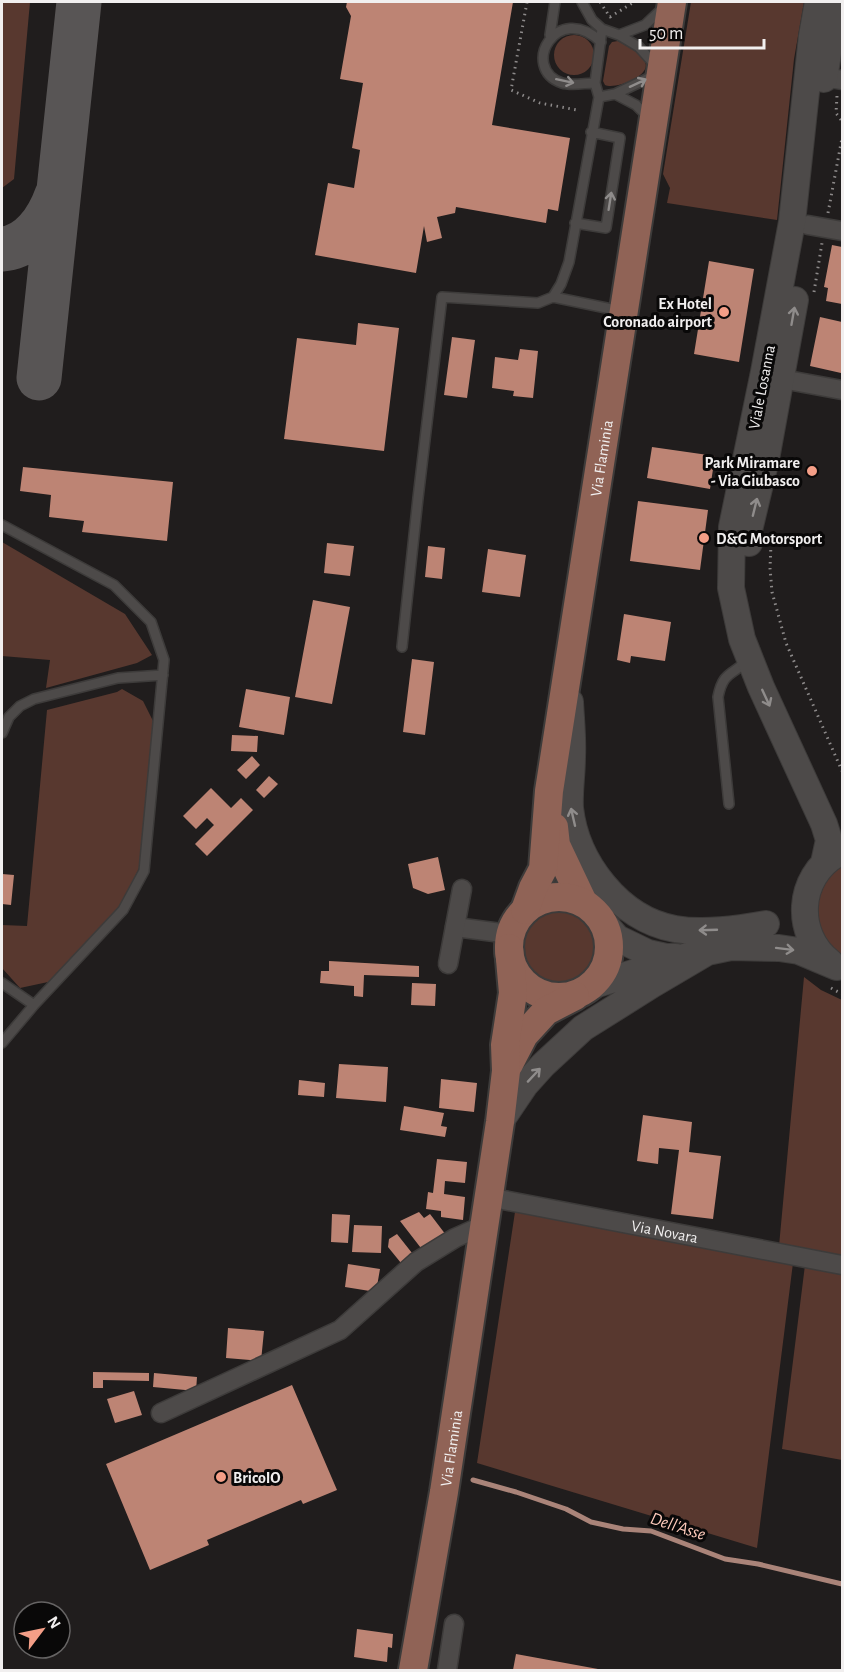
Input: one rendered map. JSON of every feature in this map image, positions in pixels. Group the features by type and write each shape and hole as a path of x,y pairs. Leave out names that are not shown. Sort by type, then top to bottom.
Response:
{"main road":[{"name":"Via Flaminia","path":"525,910 543,868 549,791 622,311 662,72 670,2"},
{"name":"Viale Losanna","path":"818,2 792,222 732,527 731,588 742,639 761,687 824,824 833,857"},
{"name":"Viale Losanna","path":"836,2 833,79 819,227 782,379 749,530 748,588 758,634 837,812 843,817"},
{"path":"568,664 572,744 570,808 581,850 600,881 627,908 646,919 674,929 717,930 766,924"},
{"path":"549,791 556,845 583,902"},
{"path":"833,857 816,873 810,885 806,897 805,920 819,952 840,968"},
{"path":"709,951 562,998 542,994 525,984 513,968 509,941 518,917 525,910 540,900 557,896 583,902 617,938 648,953 666,957 709,951 779,948 799,951 840,968"},
{"path":"500,1122 525,1085 583,1028 709,951 783,916 806,897"},
{"path":"586,989 604,971 607,962 609,942 604,923"},
{"name":"Via Flaminia","path":"413,1671 444,1492 500,1122 506,1071 505,1045 513,993 509,941"},
{"name":"Via Flaminia","path":"506,1071 524,1035 546,1011 586,989"}],"street":[{"path":"819,227 843,231"},
{"path":"782,379 843,390"},
{"path":"448,964 462,889"},
{"path":"455,927 509,941"},
{"name":"Via Novara","path":"488,1197 843,1265"},
{"path":"161,1413 340,1330 416,1262 455,1238 484,1225"},
{"path":"447,1671 454,1624"},
{"path":"420,1631 427,1671"}],"lane":[{"path":"550,35 555,2"},
{"path":"582,2 592,20 602,29 619,35 639,47 662,72 615,94 599,97"},
{"path":"619,35 645,25 670,2"},
{"path":"595,83 564,84 555,79 548,72 543,53 550,35 567,25 586,28 601,42"},
{"path":"553,297 561,284 568,262 599,97 595,83 602,29"},
{"path":"615,94 636,105 654,123"},
{"path":"575,223 606,228 620,138 591,132"},
{"path":"402,647 442,297 538,303 553,297 622,311"},
{"path":"2,525 114,585 152,622 164,660 144,871 123,910 34,1005 2,1043"},
{"path":"729,804 718,697 724,680 731,671 743,665 750,658"},
{"path":"2,733 9,717 20,706 34,699 118,678 163,675"},
{"path":"2,983 34,1005"}],"path":[{"path":"527,2 512,90 540,103 577,110"},
{"path":"600,2 610,17 634,2"},
{"path":"812,300 819,227 843,138"},
{"path":"771,540 770,568 777,615 786,643 843,771"}],"shaded area":[{"path":"2,2 30,2 14,179 2,188"},
{"path":"691,2 804,2 794,59 777,220 667,203 670,188 663,174"},
{"path":"574,35 588,41 594,55 588,69 574,75 560,69 554,55 560,41"},
{"path":"618,41 640,55 646,67 638,77 631,81 624,84 605,85 603,81 609,46 612,42"},
{"path":"2,542 125,614 152,655 137,663 46,688 50,660 2,656"},
{"path":"122,689 143,701 154,723 141,864 120,908 48,982 20,988 2,968 2,925 27,926 47,710"},
{"path":"842,865 842,956 826,939 818,917 817,906 823,884"},
{"path":"567,909 580,915 591,926 597,939 595,962 580,979 567,985 551,985 538,979 523,962 521,939 527,926 544,911"},
{"path":"804,977 821,990 842,1000 842,1259 779,1246"},
{"path":"515,1212 793,1263 757,1548 477,1463"},
{"path":"805,1265 842,1272 842,1460 782,1449"}],"building":[{"path":"347,2 513,2 492,125 570,138 558,211 548,209 546,223 456,207 455,213 437,217 442,238 427,242 424,226 416,273 315,255 328,183 354,188 360,150 352,148 363,83 340,79 351,16 346,7"},
{"path":"832,245 842,247 842,304 826,301 828,288 824,287"},
{"name":"Ex Hotel Coronado airport","path":"709,261 754,269 739,362 694,354"},
{"path":"820,317 842,322 841,373 810,366"},
{"path":"358,323 399,328 384,451 284,439 297,338 356,345"},
{"path":"452,337 475,340 467,398 444,395"},
{"path":"520,349 538,351 533,398 513,396 514,391 492,388 495,357 518,360"},
{"path":"652,447 715,456 710,489 647,478"},
{"path":"23,467 173,482 167,541 82,532 84,521 49,517 51,495 20,491"},
{"path":"638,501 708,510 700,570 630,561"},
{"path":"327,543 354,546 350,576 324,573"},
{"path":"428,546 445,548 442,579 425,577"},
{"path":"488,549 526,555 520,597 482,592"},
{"path":"313,600 350,607 332,704 295,697"},
{"path":"624,614 671,622 665,661 631,656 630,663 617,660"},
{"path":"412,659 434,662 425,735 403,732"},
{"path":"246,689 290,697 284,735 239,727"},
{"path":"232,735 258,736 257,752 231,751"},
{"path":"252,756 260,765 246,779 237,770"},
{"path":"269,776 278,784 264,798 256,790"},
{"path":"211,788 231,808 241,798 253,810 207,856 195,844 214,825 207,818 196,829 183,816"},
{"path":"438,857 445,890 428,894 413,888 408,864"},
{"path":"2,874 14,875 11,905 2,904"},
{"path":"329,961 419,966 419,977 364,975 363,997 354,996 354,986 320,983 321,971 329,971"},
{"path":"412,983 436,984 435,1006 411,1005"},
{"path":"339,1064 388,1067 386,1102 336,1098"},
{"path":"441,1079 477,1083 474,1112 439,1108"},
{"path":"299,1080 325,1083 324,1097 298,1095"},
{"path":"404,1106 444,1113 441,1126 447,1127 445,1137 400,1130"},
{"path":"643,1115 692,1122 689,1152 721,1156 713,1219 671,1214 679,1150 659,1148 658,1164 637,1161"},
{"path":"437,1159 467,1162 465,1183 445,1181 444,1194 465,1197 463,1220 441,1217 441,1211 426,1209 428,1192 433,1193"},
{"path":"419,1212 424,1218 430,1214 446,1235 424,1252 400,1221"},
{"path":"332,1214 350,1215 348,1243 331,1242"},
{"path":"354,1225 382,1226 381,1253 352,1252"},
{"path":"397,1234 412,1253 401,1263 388,1247 389,1239"},
{"path":"348,1264 380,1269 376,1292 345,1287"},
{"path":"228,1328 264,1331 261,1361 226,1358"},
{"path":"93,1372 149,1373 149,1381 103,1380 103,1388 93,1388"},
{"path":"154,1373 197,1377 196,1391 153,1387"},
{"name":"BricoIO","path":"292,1385 337,1490 303,1504 301,1500 207,1540 209,1545 150,1570 106,1464"},
{"path":"134,1391 142,1415 115,1423 107,1399"},
{"path":"357,1629 393,1634 392,1648 388,1647 387,1662 354,1657"},
{"path":"516,1654 598,1669 598,1670 513,1670"}],"waterway":[{"name":"Dell'Asse","path":"473,1480 566,1509 591,1522 623,1529 651,1531 725,1559 758,1564 842,1584"}],"taxiway":[{"path":"39,378 79,2"},
{"path":"2,249 21,243 37,231 49,214 57,195"}],"place":[{"name":"Ex Hotel Coronado airport","path":"724,312"},
{"name":"Park Miramare - Via Giubasco","path":"812,471"},
{"name":"D&G Motorsport","path":"704,538"},
{"name":"BricoIO","path":"221,1477"}]}
